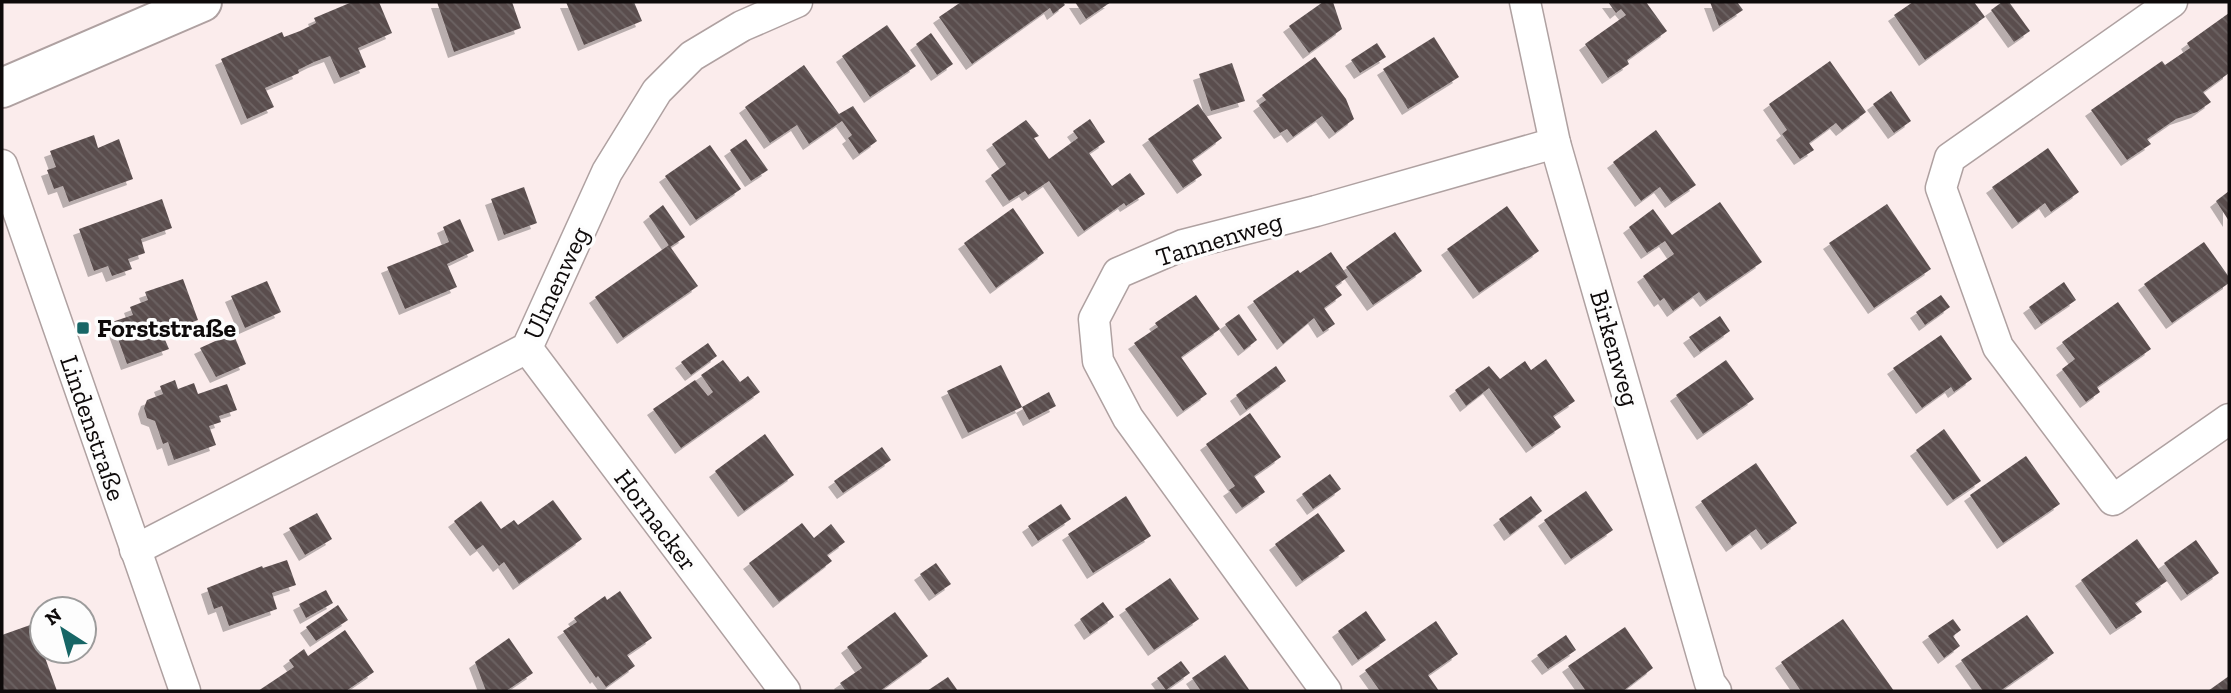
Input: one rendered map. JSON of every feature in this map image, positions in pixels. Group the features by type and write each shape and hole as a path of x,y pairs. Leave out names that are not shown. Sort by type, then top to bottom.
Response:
{"street":[{"path":"2,88 202,2"},
{"name":"Ulmenweg","path":"135,550 527,348 607,172 656,91 692,56 742,26 797,2"},
{"path":"2172,2 1950,158 1941,188 1998,347 2113,500 2229,419"},
{"name":"Birkenweg","path":"1527,3 1555,144 1710,683 1716,691"},
{"name":"Tannenweg","path":"1326,691 1128,418 1098,361 1094,319 1118,273 1183,245 1555,144"},
{"name":"Lindenstraße","path":"2,165 185,691"},
{"name":"Hornacker","path":"527,348 785,691"}],"building":[{"path":"352,2 379,2 392,33 358,48 366,67 340,78 330,56 314,62 298,70 299,73 265,88 274,107 247,119 221,59 282,32 284,37 300,31 316,23 314,18"},
{"path":"437,2 512,2 521,28 454,52"},
{"path":"566,2 634,2 642,21 584,45"},
{"path":"961,2 1063,2 1065,5 1053,14 1050,8 972,64 939,17"},
{"path":"1075,2 1111,2 1086,19"},
{"path":"1323,2 1333,2 1342,29 1309,53 1289,26"},
{"path":"1608,2 1646,2 1667,31 1627,60 1629,64 1608,78 1585,44 1626,15 1621,9 1616,13"},
{"path":"1710,2 1737,2 1743,10 1719,26"},
{"path":"1913,2 1974,2 1985,17 1925,60 1894,15"},
{"path":"2002,2 2009,2 2030,31 2014,42 1991,10"},
{"path":"2229,13 2229,73 2203,92 2211,102 2197,112 2176,119 2147,139 2151,144 2127,160 2091,110 2162,61 2165,65 2190,48 2187,43"},
{"path":"887,25 916,66 870,97 842,56"},
{"path":"931,33 953,64 937,75 916,44"},
{"path":"1434,37 1459,77 1408,109 1383,69"},
{"path":"1377,43 1386,57 1360,73 1351,60"},
{"path":"1315,57 1346,99 1354,119 1335,133 1322,116 1293,137 1287,129 1280,133 1259,105 1266,100 1262,95"},
{"path":"1830,61 1866,112 1842,130 1836,123 1809,143 1814,150 1800,159 1782,134 1787,130 1769,104"},
{"path":"1232,63 1245,101 1211,111 1199,74"},
{"path":"804,65 839,114 853,106 877,141 859,154 848,138 852,135 842,121 809,144 797,125 770,143 745,107"},
{"path":"1891,91 1911,121 1894,133 1873,104"},
{"path":"1198,104 1222,138 1192,160 1202,175 1183,188 1148,139"},
{"path":"1090,119 1105,142 1089,153 1112,186 1130,173 1145,194 1126,206 1124,203 1084,231 1049,181 1028,195 1025,191 1009,201 991,175 1006,164 992,144 1026,120 1039,136 1034,138 1049,159 1078,138 1073,131"},
{"path":"1656,130 1696,185 1671,202 1660,187 1641,201 1613,162"},
{"path":"94,135 98,148 119,139 133,179 69,202 63,186 54,189 47,170 56,167 50,151"},
{"path":"746,139 768,170 751,181 730,150"},
{"path":"710,145 741,189 696,220 665,176"},
{"path":"2048,148 2079,192 2051,212 2045,203 2018,223 1992,187"},
{"path":"524,187 537,223 504,235 491,199"},
{"path":"2229,191 2229,221 2216,201"},
{"path":"162,199 172,228 141,239 145,253 128,259 132,269 112,276 108,266 94,271 79,229"},
{"path":"1720,202 1762,262 1706,301 1699,292 1673,311 1664,298 1660,301 1643,276 1674,254 1665,241 1647,253 1629,227 1653,209 1672,235"},
{"path":"1887,204 1931,269 1874,308 1829,243"},
{"path":"663,205 685,237 670,247 649,216"},
{"path":"1507,206 1539,251 1479,293 1447,249"},
{"path":"1013,208 1044,253 996,288 964,243"},
{"path":"460,219 474,251 447,264 457,287 405,309 387,267 449,242 443,227"},
{"path":"1395,232 1422,271 1373,305 1346,267"},
{"path":"2204,242 2229,277 2229,283 2172,323 2144,284"},
{"path":"669,245 698,286 623,338 595,297"},
{"path":"1331,252 1348,277 1335,286 1342,295 1324,308 1335,324 1323,332 1314,318 1283,344 1253,301 1298,270 1300,273"},
{"path":"183,279 198,320 162,333 169,349 127,364 112,322 133,315 130,307 148,300 145,292"},
{"path":"267,281 281,312 245,328 231,296"},
{"path":"2064,282 2076,300 2041,324 2029,307"},
{"path":"1196,295 1220,329 1181,357 1207,394 1183,411 1134,343 1158,327 1155,323"},
{"path":"1941,295 1950,307 1925,325 1916,312"},
{"path":"2118,302 2151,349 2097,387 2100,392 2086,402 2062,369 2075,359 2062,342"},
{"path":"1239,314 1257,340 1244,350 1225,324"},
{"path":"1720,316 1730,331 1700,352 1689,337"},
{"path":"233,333 246,364 216,377 200,348"},
{"path":"1941,335 1972,379 1954,392 1951,387 1922,408 1893,368"},
{"path":"708,343 717,356 691,375 681,362"},
{"path":"1546,359 1575,401 1553,416 1561,427 1532,447 1489,388 1466,406 1455,390 1489,366 1500,379 1525,361 1531,370"},
{"path":"723,360 740,382 748,376 760,392 681,448 653,409 695,380 708,396 713,392 701,375"},
{"path":"1726,360 1754,399 1703,434 1676,395"},
{"path":"1001,365 1022,407 968,433 947,391"},
{"path":"1276,366 1286,381 1246,410 1236,395"},
{"path":"175,380 178,389 194,383 198,394 227,384 237,410 219,416 221,422 209,426 216,445 174,460 168,442 163,444 155,421 147,418 144,408 147,400 163,394 160,386"},
{"path":"1049,392 1056,406 1029,420 1022,407"},
{"path":"1250,413 1281,457 1254,476 1265,492 1242,508 1229,490 1235,486 1206,444"},
{"path":"1944,429 1981,481 1953,500 1916,450"},
{"path":"765,434 794,475 744,511 715,471"},
{"path":"882,447 891,460 843,493 834,481"},
{"path":"2026,456 2060,504 2003,543 1970,495"},
{"path":"1756,463 1797,523 1767,544 1756,529 1732,546 1701,501"},
{"path":"1330,474 1341,489 1313,509 1302,494"},
{"path":"1586,491 1613,530 1571,559 1544,520"},
{"path":"1126,496 1151,536 1093,573 1068,534"},
{"path":"1531,496 1542,511 1510,535 1499,519"},
{"path":"553,500 582,539 519,584 504,562 499,566 483,545 476,550 454,521 481,501 501,529 514,520 518,525"},
{"path":"1061,504 1071,519 1038,541 1028,526"},
{"path":"317,513 332,539 305,555 289,528"},
{"path":"1318,513 1345,551 1302,581 1275,544"},
{"path":"802,523 814,538 831,524 845,542 827,555 832,561 779,602 749,563"},
{"path":"2137,539 2167,581 2135,603 2142,612 2116,629 2081,580"},
{"path":"2196,540 2219,573 2187,595 2164,563"},
{"path":"287,560 296,585 272,593 277,609 229,626 222,606 214,609 207,588 262,566 263,568"},
{"path":"936,563 951,584 935,595 920,574"},
{"path":"1170,578 1199,619 1154,650 1125,609"},
{"path":"326,590 333,603 306,618 299,604"},
{"path":"620,591 652,638 627,655 635,666 606,687 598,676 596,678 563,631 577,622 574,618 605,596 607,600"},
{"path":"1103,602 1114,617 1090,634 1080,619"},
{"path":"338,605 348,620 316,641 306,627"},
{"path":"1366,611 1386,640 1358,660 1338,631"},
{"path":"895,612 928,656 880,691 846,691 840,683 862,668 847,647"},
{"path":"2027,615 2054,653 2000,691 1983,691 1961,660"},
{"path":"1843,619 1894,691 1801,691 1781,662"},
{"path":"1953,619 1961,630 1953,636 1960,646 1944,658 1928,636"},
{"path":"1436,621 1458,654 1428,675 1439,691 1380,691 1365,670"},
{"path":"28,626 28,665 48,665 57,691 2,691 2,635"},
{"path":"1625,627 1653,668 1623,691 1586,691 1568,666"},
{"path":"345,630 374,672 346,691 258,691 294,667 289,660 304,649 308,656"},
{"path":"1566,635 1576,650 1548,669 1537,655"},
{"path":"509,638 533,673 506,691 486,691 475,662"},
{"path":"1225,655 1250,691 1201,691 1192,678"},
{"path":"1181,661 1190,673 1166,690 1157,678"},
{"path":"2229,676 2229,691 2208,691"},
{"path":"948,677 958,691 927,691"}],"place":[{"name":"Forststraße","path":"83,328"}]}
